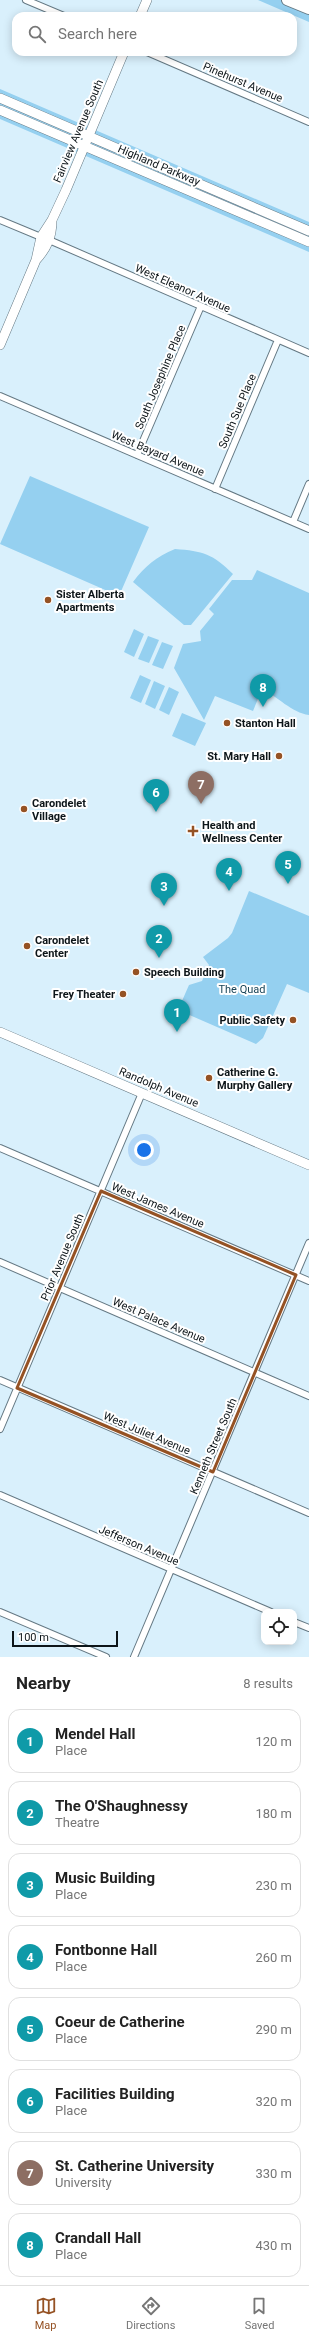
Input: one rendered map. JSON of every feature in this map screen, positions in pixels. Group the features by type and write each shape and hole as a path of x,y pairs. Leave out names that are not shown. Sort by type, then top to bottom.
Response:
{"main road":[{"path":"287,0 309,10"},
{"path":"305,0 309,2"}],"street":[{"path":"26,0 54,12"},
{"path":"142,12 147,0"},
{"name":"Fairview Avenue South","path":"1,340 36,260 45,249 45,239 52,220 122,56"},
{"name":"Pinehurst Avenue","path":"156,56 309,122"},
{"name":"Highland Parkway","path":"0,98 309,231"},
{"name":"Highland Parkway","path":"0,110 309,242"},
{"name":"West Eleanor Avenue","path":"0,220 309,353"},
{"name":"South Josephine Place","path":"138,455 200,306"},
{"name":"South Sue Place","path":"215,489 278,340"},
{"name":"West Bayard Avenue","path":"0,396 309,529"},
{"path":"292,522 309,484"},
{"name":"Randolph Avenue","path":"0,1032 309,1165"},
{"name":"Prior Avenue South","path":"0,1429 142,1093"},
{"name":"West James Avenue","path":"0,1148 309,1281"},
{"name":"Kenneth Street South","path":"134,1657 309,1243"},
{"name":"West Palace Avenue","path":"0,1262 309,1396"},
{"name":"West Juliet Avenue","path":"0,1380 309,1513"},
{"name":"Jefferson Avenue","path":"0,1495 264,1609"},
{"path":"0,1612 106,1657"},
{"path":"297,1623 309,1628"}],"highlighted area":[{"path":"101,1191 296,1275 213,1472 17,1388"}],"green space":[{"path":"258,0 309,0 309,22 297,17 297,12 286,12"},
{"path":"0,89 309,222 309,252 0,119"},
{"path":"30,476 149,527 119,596 0,544"},
{"path":"175,549 193,551 207,555 226,567 233,574 191,625 184,625 133,582 151,562"},
{"path":"257,570 309,593 309,715 303,714 291,708 262,689 253,711 215,696 204,720 174,668 183,644 201,641 200,631 214,614 209,609 232,580 252,580"},
{"path":"134,629 144,634 134,657 124,652"},
{"path":"148,636 159,640 149,663 138,659"},
{"path":"162,642 173,646 163,669 152,665"},
{"path":"140,675 151,680 141,703 130,698"},
{"path":"154,681 165,686 155,709 145,704"},
{"path":"169,687 179,692 169,715 159,710"},
{"path":"182,713 206,723 195,746 172,736"},
{"name":"The Quad","path":"249,891 309,916 309,993 287,984 263,1038 256,1044 178,1010 189,985 202,981 209,965 203,957 228,938 232,933"}],"place":[{"name":"Sister Alberta Apartments","path":"48,600"},
{"name":"Crandall Hall","path":"263,707"},
{"name":"Stanton Hall","path":"227,723"},
{"name":"St. Mary Hall","path":"279,756"},
{"name":"St. Catherine University","path":"201,804"},
{"name":"Carondelet Village","path":"24,809"},
{"name":"Facilities Building","path":"156,812"},
{"name":"Health and Wellness Center","path":"193,831"},
{"name":"Coeur de Catherine","path":"288,884"},
{"name":"Fontbonne Hall","path":"229,891"},
{"name":"Music Building","path":"164,906"},
{"name":"Carondelet Center","path":"27,946"},
{"name":"The O'Shaughnessy","path":"159,958"},
{"name":"Speech Building","path":"136,972"},
{"name":"Frey Theater","path":"123,994"},
{"name":"Public Safety","path":"293,1020"},
{"name":"Mendel Hall","path":"177,1032"},
{"name":"Catherine G. Murphy Gallery","path":"209,1078"}]}
